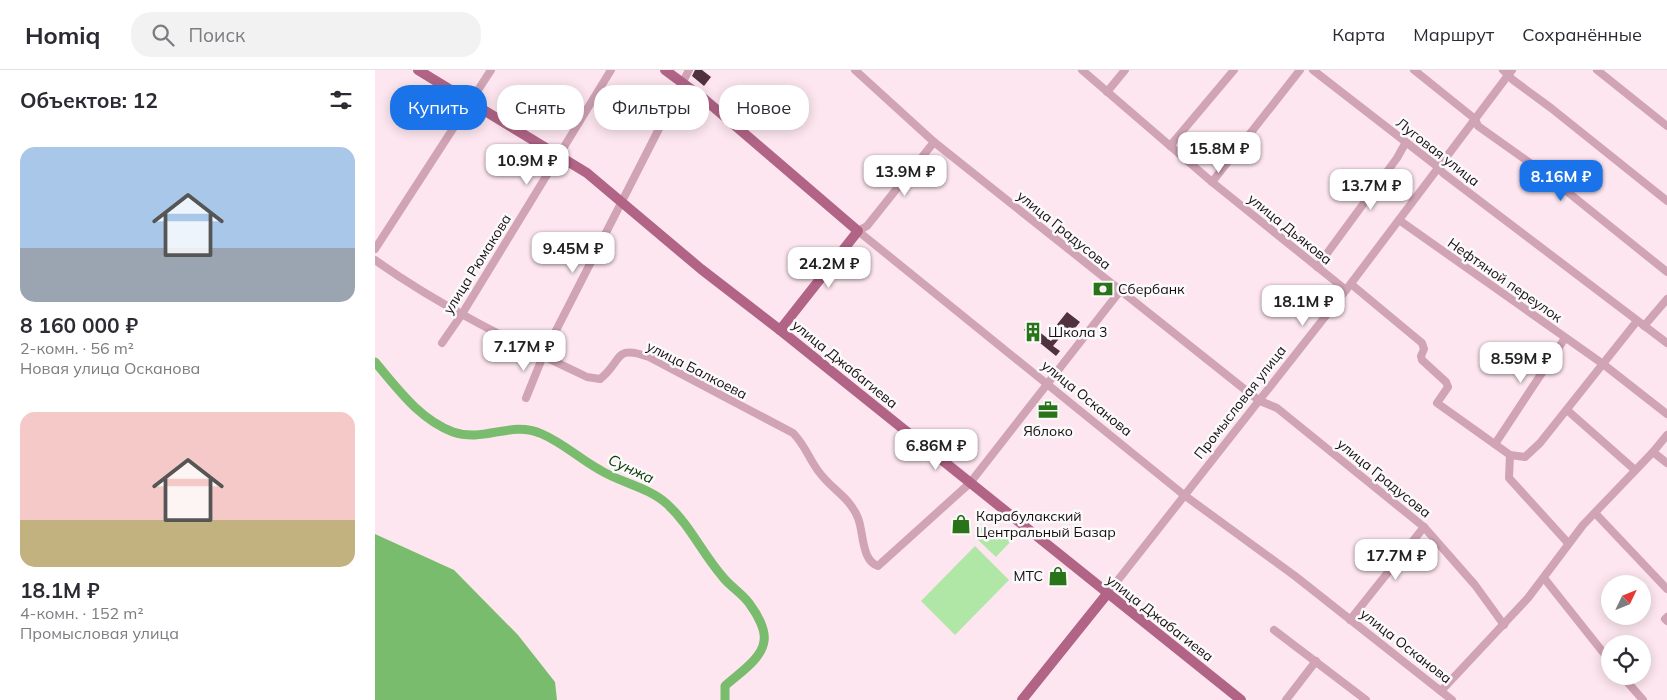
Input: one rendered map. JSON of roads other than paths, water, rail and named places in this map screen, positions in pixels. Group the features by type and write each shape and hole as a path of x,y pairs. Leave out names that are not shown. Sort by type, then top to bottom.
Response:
{"main road":[{"name":"улица Джабагиева","path":"418,70 442,85"},
{"name":"улица Осканова","path":"665,70 682,81 858,232"},
{"name":"улица Джабагиева","path":"487,113 560,155 623,201 701,269 780,330 1241,700"},
{"path":"780,330 858,232"},
{"name":"Промысловая улица","path":"1021,700 1107,594"}],"street":[{"path":"481,85 491,70"},
{"name":"улица Рюмакова","path":"442,343 462,314 611,70"},
{"path":"526,398 543,356 689,70"},
{"name":"улица Градусова","path":"855,70 934,142 1260,401 1277,408 1424,527 1475,585 1504,624"},
{"name":"улица Дьякова","path":"1082,70 1212,182 1317,267 1349,287 1422,343 1424,349 1421,356 1422,360 1446,382 1448,387 1437,403 1510,455"},
{"path":"1107,92 1125,70"},
{"path":"1170,146 1234,70"},
{"path":"1212,182 1300,70"},
{"name":"Луговая улица","path":"1313,70 1438,167 1443,173 1667,343"},
{"path":"1414,70 1475,119 1478,126 1544,173 1667,272"},
{"path":"1597,70 1667,126"},
{"path":"1508,71 1513,80 1667,201"},
{"name":"Промысловая улица","path":"1107,594 1349,287 1475,119 1508,71"},
{"path":"375,249 452,130"},
{"path":"858,232 867,226 934,142"},
{"path":"1317,267 1397,158 1406,142"},
{"name":"Нефтяной переулок","path":"1399,220 1603,364 1667,414"},
{"name":"улица Осканова","path":"858,232 1184,495 1295,576 1452,700"},
{"name":"улица Балкоева","path":"375,260 414,288 587,377 600,379 611,370 618,357 623,353 633,351 649,357 793,433 805,448 819,473 851,504 859,521 870,560 879,566 970,483"},
{"path":"970,483 1120,291"},
{"path":"1568,543 1509,478 1510,455 1525,456 1540,443 1603,364 1641,323 1667,299"},
{"path":"1495,444 1565,338"},
{"path":"1567,410 1635,470"},
{"path":"1441,691 1504,624 1544,578 1568,543 1653,452 1667,434"},
{"path":"1653,452 1667,464"},
{"path":"1595,513 1667,589"},
{"path":"1350,620 1424,527"},
{"path":"1544,578 1601,650"},
{"path":"1667,617 1665,619 1667,621"},
{"path":"1274,630 1305,656 1316,661 1366,700"},
{"path":"1286,700 1316,661"},
{"path":"1630,685 1643,700"},
{"path":"1030,700 1033,686"}],"waterway":[{"name":"Сунжа","path":"375,362 419,411 453,432 476,435 519,429 542,434 600,470 651,493 667,504 689,530 725,580 748,602 756,613 762,627 764,641 759,654 749,666 725,686 725,700"}],"place":[{"name":"Сбербанк","path":"1103,289"},
{"name":"Школа 3","path":"1033,332"},
{"name":"Яблоко","path":"1048,410"},
{"name":"Карабулакский Центральный Базар","path":"961,524"},
{"name":"МТС","path":"1058,576"}]}
